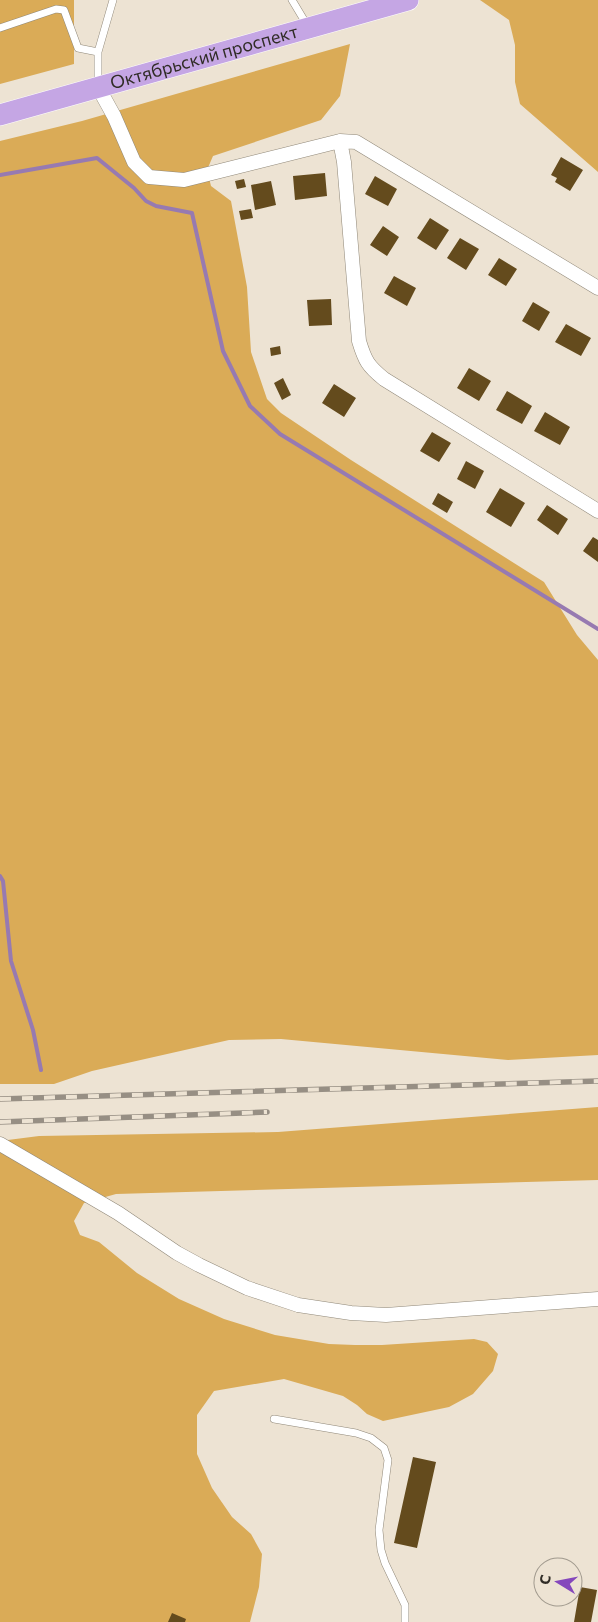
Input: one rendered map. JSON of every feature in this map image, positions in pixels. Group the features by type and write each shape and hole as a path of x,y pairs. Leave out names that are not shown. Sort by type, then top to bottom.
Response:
{"main road":[{"name":"Октябрьский проспект","path":"0,115 309,28 355,11 408,0"}],"street":[{"path":"98,87 114,116 134,162 149,177 184,180 340,141 356,142 598,288"},
{"path":"340,141 344,162 359,341 369,367 384,379 598,511"},
{"path":"0,1144 118,1213 199,1265 247,1288 298,1305 351,1313 386,1315 598,1299"}],"lane":[{"path":"98,87 98,52 114,0"},
{"path":"292,0 309,28"},
{"path":"0,28 56,9 64,10 78,48 98,52"},
{"path":"274,1419 356,1433 371,1438 384,1448 388,1460 380,1530 381,1550 390,1575 405,1605 405,1622"}],"shaded area":[{"path":"0,0 74,0 74,64 0,84"},
{"path":"480,0 598,0 598,172 520,104 515,82 515,45 509,20"},
{"path":"350,44 340,96 321,120 213,156 207,170 211,186 231,201 247,287 251,352 267,399 281,413 351,460 544,582 577,635 598,660 598,1055 508,1060 281,1039 229,1040 92,1071 54,1084 0,1084 0,141 82,121"},
{"path":"598,1107 598,1180 116,1194 84,1203 74,1221 80,1235 99,1242 137,1273 179,1299 224,1319 275,1335 329,1344 382,1345 474,1339 487,1342 498,1354 493,1371 473,1394 449,1407 383,1421 367,1414 343,1396 284,1379 214,1391 197,1415 197,1454 212,1488 232,1517 251,1534 262,1554 259,1587 250,1622 0,1622 0,1141 39,1136 278,1132"}],"building":[{"path":"561,157 583,170 570,191 555,182 557,178 551,175"},
{"path":"325,173 327,196 295,200 293,176"},
{"path":"375,176 397,189 388,206 365,194"},
{"path":"244,179 246,187 237,189 235,181"},
{"path":"271,181 276,205 255,210 251,185"},
{"path":"251,209 253,218 241,220 239,211"},
{"path":"430,218 449,230 436,250 417,238"},
{"path":"383,226 399,237 387,256 370,245"},
{"path":"460,238 479,249 466,270 447,258"},
{"path":"499,258 517,269 506,286 488,275"},
{"path":"394,276 416,288 407,306 384,293"},
{"path":"331,299 332,325 309,326 307,300"},
{"path":"533,302 550,312 539,331 522,321"},
{"path":"566,324 591,338 581,356 555,342"},
{"path":"280,346 281,354 271,356 270,348"},
{"path":"469,368 491,381 479,401 457,388"},
{"path":"283,378 291,395 282,400 274,383"},
{"path":"334,384 356,398 344,417 322,403"},
{"path":"507,391 532,406 522,424 496,410"},
{"path":"545,412 570,427 560,445 534,431"},
{"path":"432,432 451,443 439,462 420,451"},
{"path":"466,461 484,471 475,489 457,479"},
{"path":"500,488 525,503 511,527 486,512"},
{"path":"438,493 453,502 447,513 432,504"},
{"path":"547,505 568,519 558,535 537,520"},
{"path":"593,537 598,540 598,562 583,551"},
{"path":"413,1457 436,1462 417,1548 394,1543"},
{"path":"583,1588 597,1590 591,1622 574,1622 577,1607 583,1607"},
{"path":"172,1613 186,1619 185,1622 168,1622"}],"waterway":[{"path":"0,175 97,158 134,188 146,201 156,206 192,213 223,351 250,406 280,434 598,629"},
{"path":"0,876 3,881 11,961 33,1030 41,1070"}],"railway":[{"path":"0,1099 598,1081"},
{"path":"0,1122 267,1112"}]}
